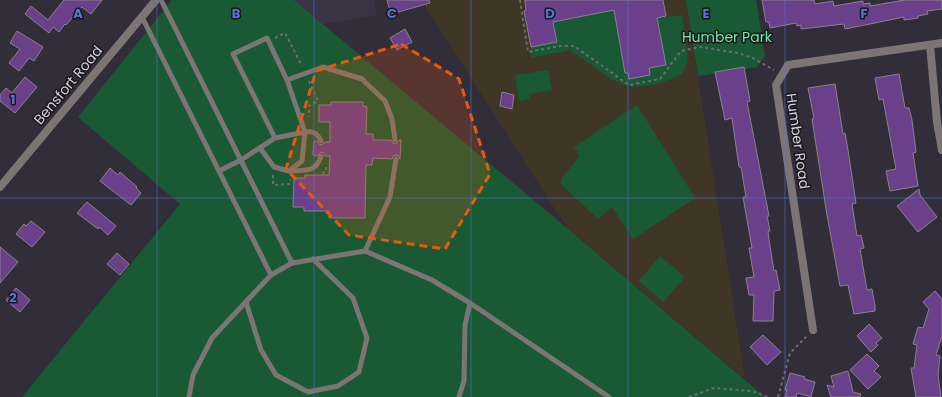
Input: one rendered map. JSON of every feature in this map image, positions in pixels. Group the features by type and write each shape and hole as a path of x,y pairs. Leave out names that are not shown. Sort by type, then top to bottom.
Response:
{"street":[{"name":"Bensfort Road","path":"0,187 156,0"},
{"name":"Humber Road","path":"813,330 776,85 788,65 942,43"},
{"path":"930,45 937,122 942,150"}],"lane":[{"path":"161,0 292,263"},
{"path":"142,17 272,275"},
{"path":"274,138 233,54 267,38 287,80 305,132 302,162 289,172"},
{"path":"287,80 323,67 362,79 385,101 392,119 395,140"},
{"path":"219,171 241,160 274,138 312,131 318,134 321,142"},
{"path":"260,148 274,167 289,172 312,169 319,164 321,156"},
{"path":"365,251 390,197 396,159"},
{"path":"189,397 193,375 212,338 272,275 292,263 365,251 432,280 470,303 609,397"},
{"path":"246,302 261,350 276,375 308,392 338,386 358,372 367,338 353,298 313,260"},
{"path":"459,397 464,381 465,325 470,303"}],"path":[{"path":"520,0 528,52 560,46 574,46 629,85 660,79 681,51 700,47 738,53 753,58 782,75"},
{"path":"778,397 790,353 813,330"},
{"path":"689,397 714,388 752,391 768,397"}],"highlighted area":[{"path":"401,44 459,79 490,174 445,249 349,235 286,169 316,71"}],"shaded area":[{"path":"294,0 374,0 377,15 323,24"},
{"path":"421,0 686,0 745,379 567,228"}],"green space":[{"path":"172,0 294,0 567,228 765,397 22,397 180,204 78,117"},
{"name":"Humber Park","path":"686,0 756,0 765,56 757,67 698,76"},
{"path":"616,7 629,79 650,75 649,68 666,65 657,18 682,15 688,61 682,74 659,84 629,87 611,79 570,50 531,58 531,47 557,42 553,20 564,20 611,11 611,8"},
{"path":"548,70 552,90 529,94 530,99 519,101 515,75"},
{"path":"637,105 695,198 633,239 612,207 598,219 561,184 561,179 580,156 574,147"},
{"path":"660,256 685,277 663,302 639,281"}],"building":[{"path":"64,0 102,0 91,14 82,7 59,32 53,27 49,33 25,14 31,6 48,20"},
{"path":"387,0 429,0 430,3 391,14"},
{"path":"525,0 663,0 666,16 657,18 666,65 649,68 650,75 629,79 628,73 625,73 614,10 553,22 557,42 531,47 524,11 526,10"},
{"path":"762,0 814,0 815,4 833,1 834,6 863,1 863,4 870,3 870,6 905,0 942,0 942,9 927,11 928,14 918,16 918,18 904,20 904,17 845,29 844,24 801,29 801,25 797,26 796,23 770,28 769,22 766,22"},
{"path":"405,29 412,42 397,50 390,38"},
{"path":"17,31 43,47 34,61 29,58 19,71 9,63 20,49 10,43"},
{"path":"744,67 750,101 747,102 769,216 767,216 770,231 768,231 774,271 776,270 780,290 774,291 773,321 753,321 754,295 749,295 746,278 754,277 749,248 752,248 743,197 746,197 741,167 739,167 732,118 725,120 715,72"},
{"path":"899,74 905,108 909,108 912,120 916,152 913,153 918,186 890,191 886,171 896,169 883,99 879,100 875,78"},
{"path":"25,77 37,87 15,113 0,101 0,95 6,88 12,93"},
{"path":"835,84 843,134 845,133 848,150 856,203 852,204 857,236 861,235 864,248 860,249 867,290 872,289 875,306 875,311 854,314 848,285 840,286 827,215 812,119 814,118 808,88"},
{"path":"502,92 514,95 512,109 500,106"},
{"path":"331,102 363,102 363,106 367,107 366,134 373,134 373,140 391,140 394,144 401,140 400,159 399,156 396,155 393,156 392,159 373,158 372,165 366,165 365,218 329,218 329,211 304,211 304,207 293,207 294,178 305,178 305,175 329,175 330,156 325,156 324,153 321,152 317,156 313,155 314,141 317,141 320,145 325,142 330,142 330,122 319,122 319,105 331,105"},
{"path":"110,168 118,175 120,172 137,187 136,188 141,193 131,205 100,181"},
{"path":"919,189 920,195 937,217 918,232 897,206"},
{"path":"87,202 116,226 108,235 99,227 98,229 77,213"},
{"path":"31,221 45,232 32,247 16,234 24,224 26,226"},
{"path":"0,247 18,262 0,283"},
{"path":"117,253 129,264 120,275 107,264"},
{"path":"16,288 30,300 20,312 6,300"},
{"path":"935,291 942,299 942,336 936,355 940,356 938,375 941,397 916,397 911,368 914,368 917,345 913,344 918,327 923,328 929,309 923,302"},
{"path":"869,324 882,338 876,343 878,345 871,352 857,336"},
{"path":"763,335 781,352 767,365 750,347"},
{"path":"867,354 879,366 874,371 881,377 868,389 850,370"},
{"path":"848,371 853,392 861,394 860,397 831,397 827,385 834,387 831,376"},
{"path":"790,373 805,377 804,379 815,382 811,397 797,393 796,397 785,397 787,390 785,390"}]}
